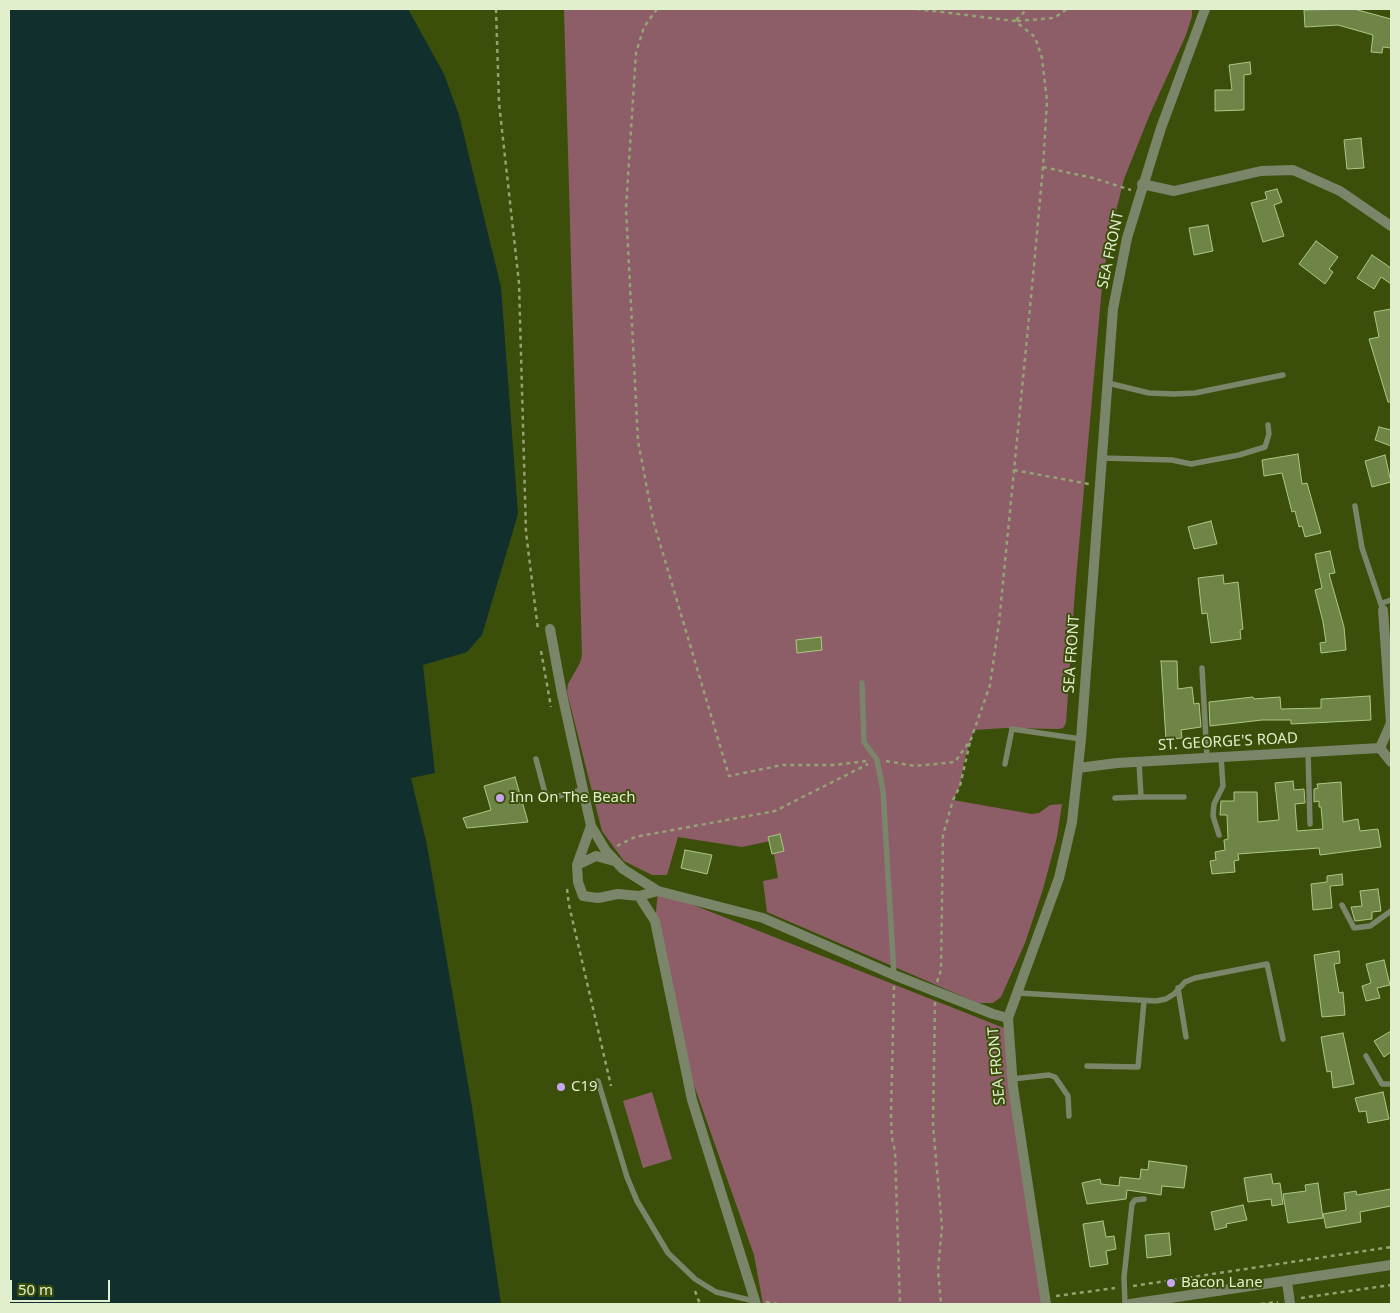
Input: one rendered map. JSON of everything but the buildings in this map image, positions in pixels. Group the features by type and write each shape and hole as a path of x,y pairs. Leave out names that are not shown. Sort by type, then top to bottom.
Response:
{"street":[{"name":"SEA FRONT","path":"1045,1301 1012,1079 1008,1018 1059,878 1072,822 1081,739 1113,309 1127,238 1140,188 1205,9"},
{"path":"1140,188 1174,191 1261,171 1294,170 1340,190 1391,226"},
{"path":"1382,606 1391,723 1380,748 1391,762"},
{"path":"550,629 591,826 614,861 658,891 763,918 894,975 993,1014 1008,1018"},
{"name":"ST. GEORGE'S ROAD","path":"1078,768 1139,762 1380,748"},
{"path":"591,826 577,865 578,882 583,896 598,898 618,894 639,896 658,891"},
{"path":"577,865 596,856 614,861"},
{"path":"639,896 655,921 692,1100 755,1302"},
{"path":"1130,1304 1391,1265"},
{"path":"1286,1281 1289,1302"}],"lane":[{"path":"1108,383 1150,393 1174,394 1195,392 1283,375"},
{"path":"1102,458 1172,460 1191,464 1208,462 1238,456 1265,447 1270,434 1268,425"},
{"path":"1355,506 1368,570 1382,606 1391,600"},
{"path":"1202,668 1207,758"},
{"path":"862,683 864,742 877,760 883,791 894,975"},
{"path":"1005,764 1012,729 1081,739"},
{"path":"1308,752 1310,824"},
{"path":"1219,835 1213,816 1214,804 1223,786 1221,757"},
{"path":"536,759 545,793 555,797 582,790"},
{"path":"1139,762 1141,797"},
{"path":"1115,798 1184,797"},
{"path":"1342,905 1354,928 1370,926 1391,911"},
{"path":"1018,993 1144,1002 1166,999 1174,994 1178,988 1195,978 1268,964 1283,1040"},
{"path":"1178,988 1186,1037"},
{"path":"1087,1066 1138,1067 1144,1002"},
{"path":"1366,1056 1382,1084 1391,1084"},
{"path":"1012,1079 1049,1075 1055,1077 1068,1096 1069,1116"},
{"path":"598,1081 626,1177 637,1201 668,1253 695,1280 716,1292 755,1302"},
{"path":"1125,1304 1124,1287 1132,1204 1135,1200 1144,1199"}],"path":[{"path":"657,9 644,27 636,53 626,208 638,441 655,529 729,776 782,765 834,765 877,760 915,766 955,762 971,739"},
{"path":"917,9 1016,21 1054,18 1067,9"},
{"path":"1016,21 1027,9"},
{"path":"941,1304 938,1270 942,1227 933,1125 935,991 941,970 943,835 953,800 960,786 971,739 990,684 999,623 1043,167 1046,101 1042,58 1035,37 1016,21"},
{"path":"1043,167 1140,188"},
{"path":"1014,470 1100,486"},
{"path":"606,851 634,837 775,811 877,760"},
{"path":"894,975 891,1115 892,1138 895,1150 900,1304"},
{"path":"1045,1301 1124,1287 1391,1247"},
{"path":"1261,1304 1289,1302 1391,1285"}],"shaded area":[{"path":"564,9 1192,9 1192,16 1186,35 1150,114 1124,179 1109,239 1102,286 1075,590 1066,723 1063,728 1058,729 1006,728 974,730 964,761 960,786 953,800 1032,814 1039,813 1050,805 1062,804 1057,837 1043,889 1025,943 1001,997 993,1003 978,1003 767,912 763,881 778,878 774,854 783,851 780,839 742,847 678,837 667,875 652,875 624,861 602,831 567,692 568,684 580,663 582,655"},
{"path":"658,891 1009,1030 1046,1304 763,1304 754,1255 683,1054 655,921"},
{"path":"652,1092 672,1159 643,1168 623,1101"}],"water":[{"path":"9,9 408,9 444,74 459,115 501,287 518,514 482,635 467,652 423,665 435,773 411,778 427,845 472,1107 501,1304 9,1304"}],"place":[{"name":"Inn On The Beach","path":"500,798"},
{"name":"C19","path":"561,1087"},
{"name":"Bacon Lane","path":"1171,1283"}]}
